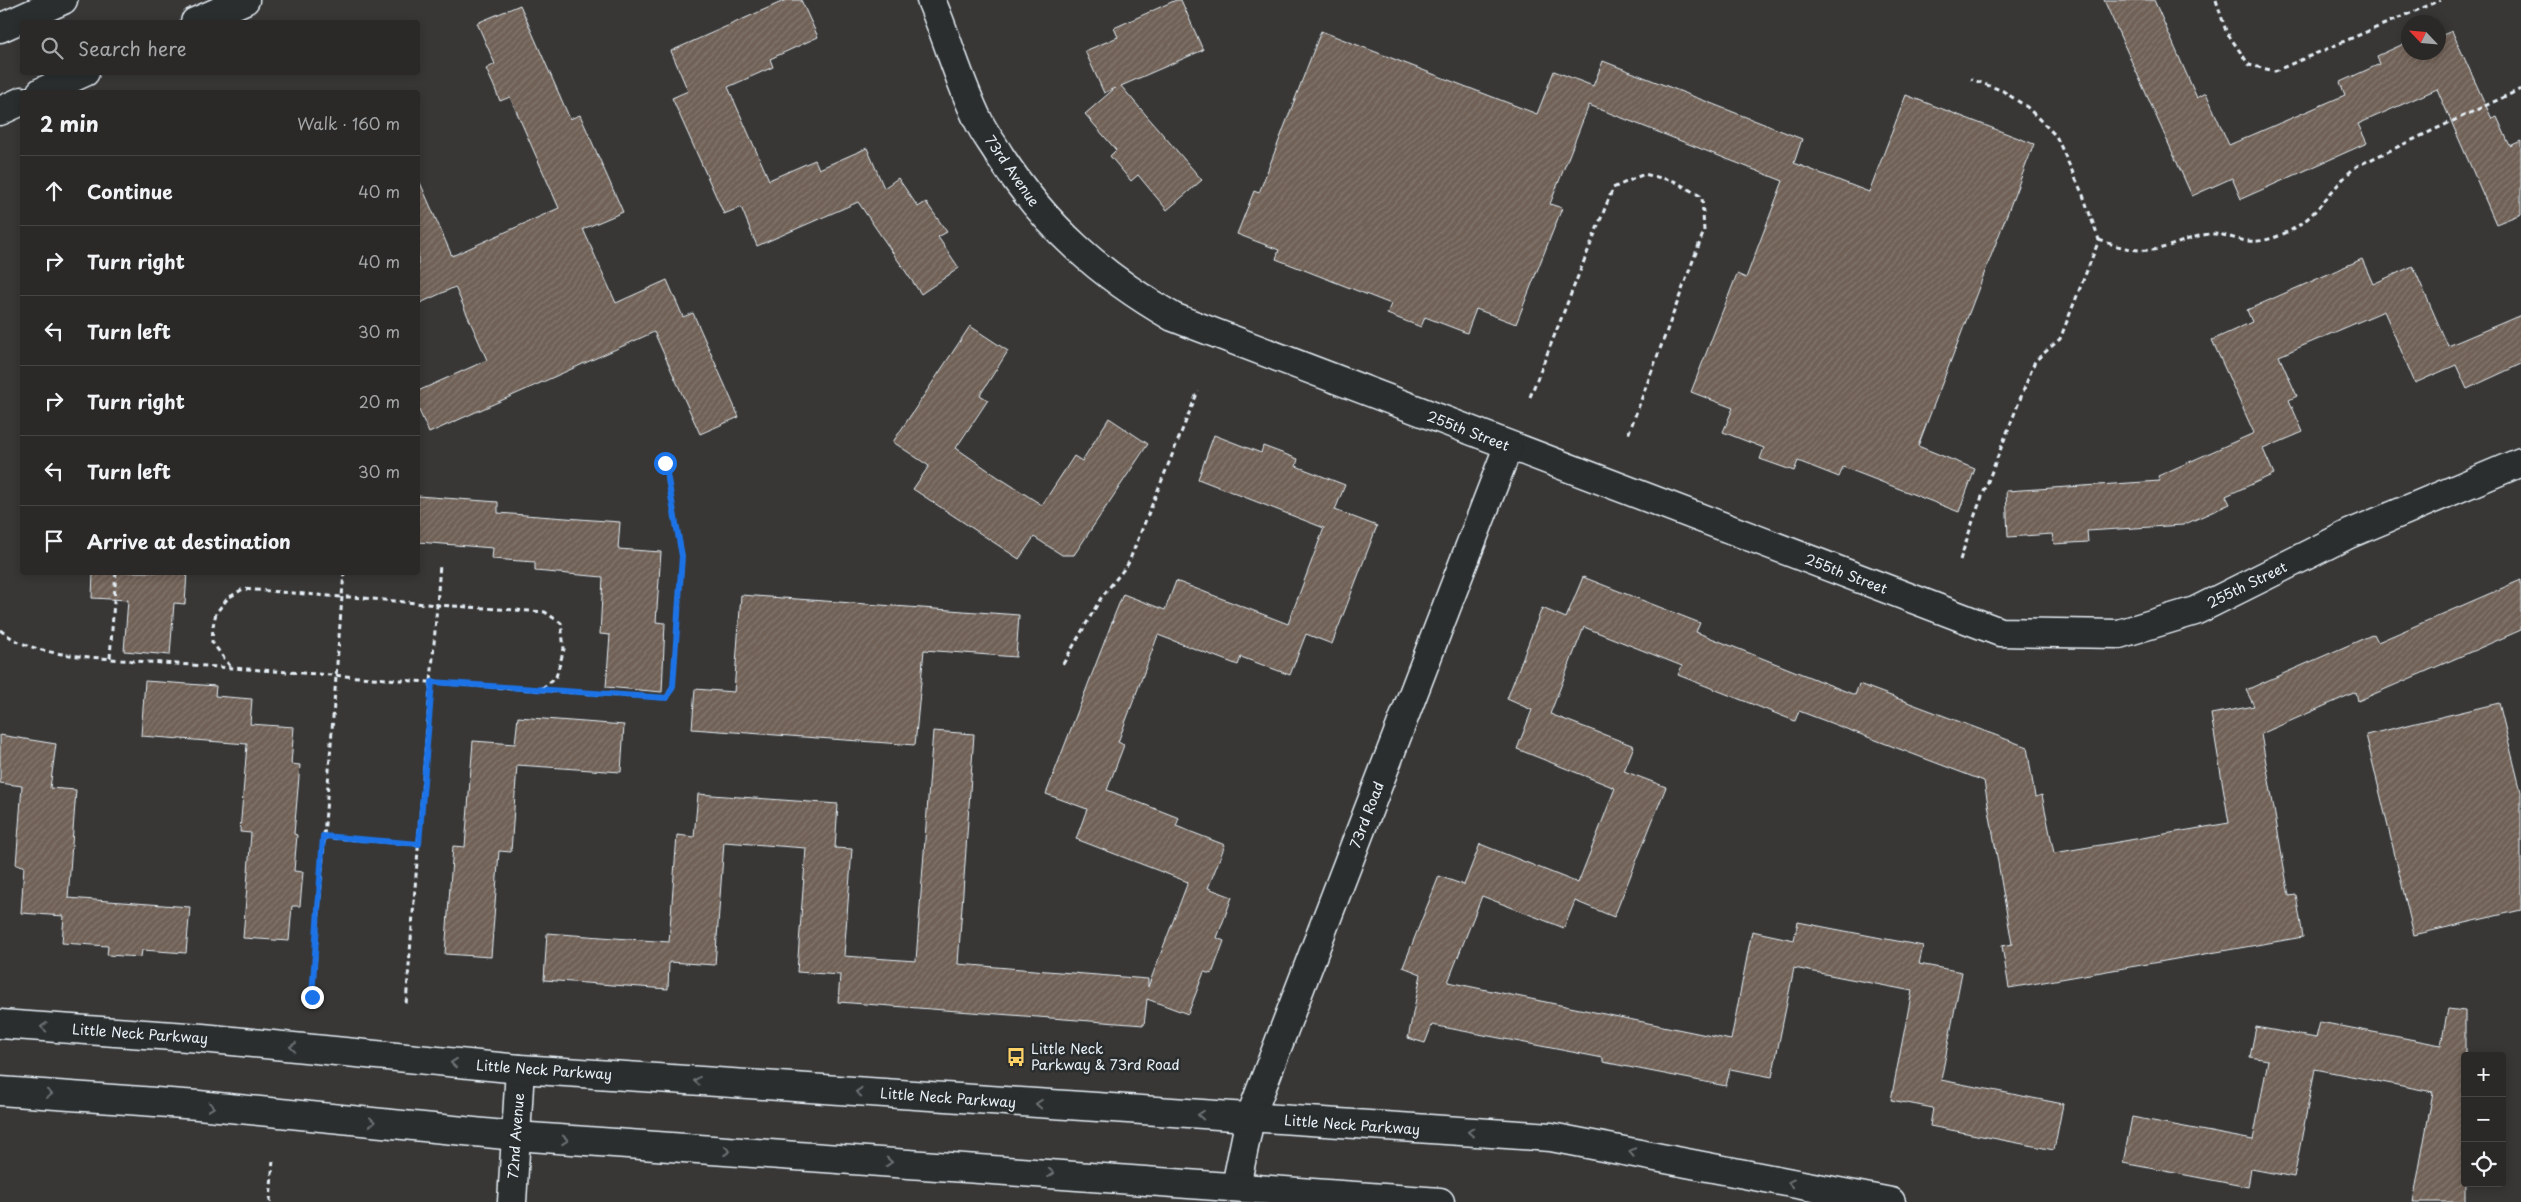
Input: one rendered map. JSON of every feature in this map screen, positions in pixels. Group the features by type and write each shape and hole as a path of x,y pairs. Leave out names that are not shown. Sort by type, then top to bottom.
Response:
{"main road":[{"path":"0,28 63,0"},
{"path":"200,20 245,0"},
{"name":"73rd Avenue","path":"931,0 956,72 979,122 1023,192 1059,233 1131,293 1173,318"},
{"path":"45,90 78,75"},
{"path":"0,111 20,102"},
{"name":"255th Street","path":"1173,318 1508,447 2000,632 2119,634 2195,611 2348,534 2521,462"},
{"name":"73rd Road","path":"1236,1186 1250,1118 1508,447"},
{"name":"Little Neck Parkway","path":"0,1024 202,1038 520,1069 1551,1137 1891,1202"},
{"name":"72nd Avenue","path":"512,1202 520,1069"},
{"path":"0,1091 198,1105 516,1136 1440,1202"}],"path":[{"path":"2216,0 2226,31 2249,65 2275,71 2441,0"},
{"path":"1960,560 1976,512 2035,361 2060,339 2099,240 2083,195 2056,136 2027,107 2003,91 1971,79"},
{"path":"2099,240 2126,249 2160,249 2202,235 2215,234 2248,241 2266,241 2298,226 2327,198 2340,179 2356,166 2521,89"},
{"path":"1530,396 1613,188 1644,174 1674,181 1702,197 1704,230 1628,434"},
{"path":"1063,664 1101,598 1128,564 1198,391"},
{"path":"0,630 27,646 53,653 667,698 673,686 682,556 665,463"},
{"path":"406,1004 440,564"},
{"path":"110,658 116,575"},
{"path":"312,997 344,575"},
{"path":"230,666 212,642 213,626 216,613 228,598 243,589 545,612 561,623 564,650 556,677 540,690"},
{"path":"323,836 419,844"},
{"path":"270,1202 273,1159"}],"building":[{"path":"786,0 801,0 818,37 770,59 773,67 728,87 769,180 815,160 819,169 867,148 884,188 898,178 918,207 926,202 947,232 938,237 959,268 921,294 858,202 757,246 741,207 724,214 672,98 688,91 671,51"},
{"path":"1176,0 1181,0 1203,50 1121,86 1202,180 1167,210 1138,175 1131,181 1110,156 1116,150 1085,114 1115,88 1104,93 1085,51 1118,37 1114,28"},
{"path":"2104,0 2154,0 2197,98 2206,93 2229,145 2345,95 2340,82 2380,64 2377,56 2401,45 2401,60 2446,60 2446,34 2452,31 2492,119 2497,117 2510,146 2521,141 2521,214 2496,224 2437,89 2358,124 2367,143 2241,199 2232,178 2192,196"},
{"path":"520,5 570,119 580,115 623,212 583,229 616,303 667,280 683,317 693,313 739,417 700,434 654,332 429,433 420,413 420,390 487,360 455,287 420,303 420,183 452,256 559,208 510,97 500,101 486,69 495,64 477,23"},
{"path":"1321,31 1537,114 1554,71 1593,86 1603,61 1802,139 1794,163 1869,192 1906,95 2034,144 1918,446 1975,469 1959,512 1843,467 1839,477 1798,461 1794,471 1760,459 1764,448 1723,432 1733,408 1691,392 1737,274 1746,278 1783,181 1589,105 1550,204 1562,208 1516,324 1476,309 1467,333 1425,317 1421,327 1387,314 1391,304 1276,259 1279,250 1237,234 1254,191 1259,193"},
{"path":"2362,259 2373,284 2413,266 2448,346 2521,315 2521,364 2467,389 2456,365 2415,383 2384,311 2279,356 2297,396 2289,400 2303,432 2263,449 2274,474 2226,496 2230,504 2183,525 2087,531 2088,542 2054,544 2052,534 2008,537 2006,491 2160,481 2158,476 2254,433 2212,340 2252,322 2247,310"},
{"path":"970,326 1008,351 980,395 988,400 956,448 998,477 1042,505 1074,456 1082,461 1109,418 1148,444 1074,555 1062,555 1034,537 1019,559 913,489 929,466 893,442"},
{"path":"1214,435 1261,453 1263,446 1298,459 1296,466 1345,485 1335,510 1377,526 1332,644 1306,634 1290,675 1241,657 1238,665 1158,635 1118,742 1124,745 1107,790 1179,818 1176,826 1225,845 1208,888 1232,897 1217,938 1224,941 1212,974 1204,972 1188,1014 1147,999 1144,1025 838,1002 840,975 797,972 806,848 724,842 715,965 669,962 668,989 544,980 547,933 669,942 677,835 694,837 698,794 838,804 835,848 852,849 844,956 916,961 933,731 974,734 958,964 1148,979 1148,987 1188,882 1076,839 1087,809 1046,794 1112,622 1114,622 1112,621 1123,594 1165,610 1176,581 1288,624 1324,528 1198,479"},
{"path":"420,496 498,502 498,513 620,522 618,549 661,552 656,622 665,623 662,692 606,687 610,635 600,634 603,577 535,571 535,562 492,559 493,548 420,542"},
{"path":"93,575 187,575 185,604 174,603 170,655 124,651 128,600 92,598"},
{"path":"1583,577 1700,623 1696,632 1855,695 1859,684 2027,747 2035,797 2042,795 2054,853 2229,823 2211,714 2254,706 2246,690 2374,634 2378,642 2521,580 2521,630 2358,701 2356,692 2261,734 2289,896 2296,895 2303,937 2009,988 2002,946 2012,944 1984,781 1799,711 1795,721 1678,675 1682,666 1584,627 1550,714 1634,746 1624,771 1666,787 1614,917 1575,901 1564,928 1482,896 1448,982 1731,1040 1752,931 1794,940 1798,922 1923,946 1919,964 1962,972 1941,1080 2063,1104 2054,1150 1930,1126 1933,1108 1891,1100 1912,991 1794,968 1772,1077 1730,1069 1726,1086 1603,1062 1603,1058 1432,1025 1425,1043 1408,1038 1421,974 1403,967 1439,876 1464,885 1480,844 1578,883 1615,788 1517,749 1532,710 1507,699 1542,608 1566,618"},
{"path":"741,595 1019,615 1016,657 924,650 915,745 692,729 695,689 734,692"},
{"path":"145,681 216,686 215,696 252,699 250,724 294,727 291,764 300,765 294,834 297,835 294,871 303,872 300,906 292,906 289,941 243,938 251,833 240,832 247,744 141,736"},
{"path":"2499,703 2521,792 2521,910 2414,935 2366,735"},
{"path":"518,717 624,725 621,772 517,765 511,852 499,851 491,957 445,954 453,846 465,847 473,741 515,744"},
{"path":"0,735 56,744 50,788 76,790 68,898 190,907 186,953 142,950 141,957 107,955 108,946 62,943 64,916 21,913 24,866 16,865 22,786 0,783"},
{"path":"2448,1009 2465,1011 2465,1052 2461,1052 2461,1187 2465,1187 2465,1202 2413,1202 2433,1092 2315,1069 2294,1177 2251,1169 2248,1187 2123,1163 2132,1117 2253,1140 2268,1060 2250,1057 2256,1027 2316,1038 2320,1022 2441,1045"}],"place":[{"name":"Little Neck Parkway & 73rd Road","path":"1016,1057"}],"route":[{"path":"312,997 323,836 419,844 432,682 667,698 673,686 682,556 665,463"}]}
